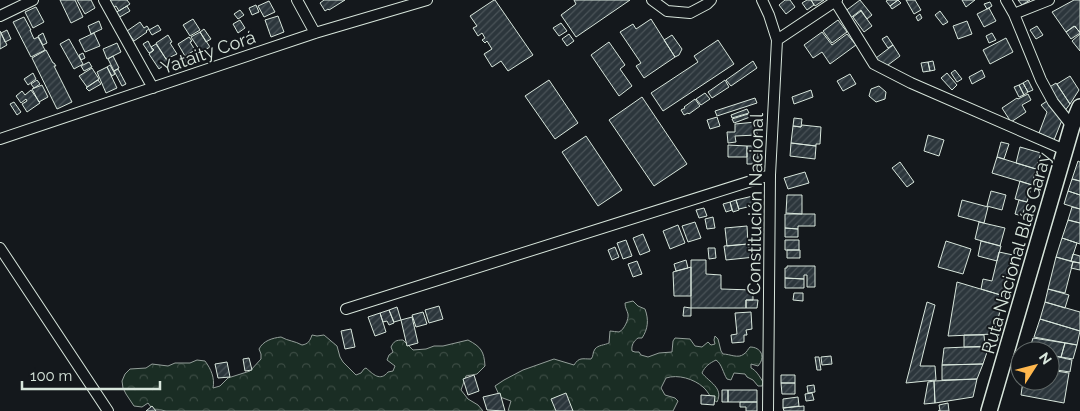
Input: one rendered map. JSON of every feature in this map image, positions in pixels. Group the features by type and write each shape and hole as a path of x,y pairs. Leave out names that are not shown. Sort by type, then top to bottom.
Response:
{"highway":[{"name":"Ruta Nacional Blás Garay","path":"989,411 1072,126 1080,107"}],"street":[{"path":"0,16 33,0"},
{"path":"104,0 153,88"},
{"path":"296,0 315,33"},
{"name":"Yataity Corá","path":"0,139 315,33 428,0"},
{"path":"652,0 667,11 690,13 711,0"},
{"name":"Constitución Nacional","path":"762,0 777,40 770,175 768,411"},
{"path":"1006,0 1014,14 1052,102 1072,126"},
{"path":"1014,14 1049,0"},
{"path":"777,40 836,1 874,64 1065,150"},
{"path":"346,309 770,175"},
{"path":"0,248 108,411"}],"green space":[{"path":"633,301 645,309 647,328 642,338 638,338 634,342 632,351 639,352 641,355 648,357 659,353 672,352 675,338 690,339 695,346 702,347 708,342 711,345 715,344 715,336 718,339 723,354 739,356 750,347 754,347 761,353 762,359 758,366 751,364 751,368 762,380 762,386 758,386 745,374 734,373 731,380 727,379 716,360 708,365 702,373 717,389 719,397 717,402 699,384 686,378 671,377 666,378 661,388 665,395 678,401 673,411 508,411 511,401 500,397 495,386 523,370 554,359 574,365 579,360 591,359 596,348 609,343 610,331 619,332 623,329 628,316 625,303"},
{"path":"312,335 324,335 337,346 343,362 356,375 366,368 379,377 393,371 395,366 387,360 393,352 391,347 394,342 403,340 413,350 468,340 481,350 485,366 477,374 466,376 461,390 468,399 478,405 483,411 166,411 153,410 148,403 142,407 134,406 123,388 122,381 130,369 146,368 152,364 168,366 175,363 190,363 197,360 205,361 209,367 213,377 213,388 220,386 228,378 250,371 261,359 259,349 268,340 281,337 302,345 308,342"}],"building":[{"path":"60,0 75,0 83,17 71,23"},
{"path":"77,0 91,0 95,8 85,14"},
{"path":"111,0 127,0 130,4 119,11 116,6 114,7"},
{"path":"324,0 345,0 325,11 320,3"},
{"path":"494,0 533,55 508,71 501,61 492,67 484,54 492,49 487,41 485,43 482,40 485,38 482,33 478,36 473,28 477,26 470,16"},
{"path":"574,0 630,0 576,37 561,15 576,4"},
{"path":"785,0 790,0 795,7 786,14 779,5"},
{"path":"811,0 814,5 807,10 802,3"},
{"path":"811,0 824,0 815,6"},
{"path":"860,0 872,15 867,19 861,10 849,19 844,12"},
{"path":"898,0 890,6 886,1"},
{"path":"898,0 901,3 892,9 890,6"},
{"path":"906,0 915,0 921,10 914,14"},
{"path":"962,0 975,0 966,7"},
{"path":"1018,0 1030,0 1022,5"},
{"path":"1074,0 1080,0 1080,32 1074,26 1066,32 1052,12"},
{"path":"269,1 275,12 264,17 258,6"},
{"path":"990,2 992,6 987,9 984,4"},
{"path":"256,5 259,12 252,15 249,8"},
{"path":"127,6 130,11 118,18 115,13"},
{"path":"36,7 44,22 33,28 25,12"},
{"path":"989,8 996,21 984,27 977,14"},
{"path":"240,10 244,15 238,19 234,14"},
{"path":"861,11 872,26 864,32 853,17"},
{"path":"940,11 948,22 943,25 935,15"},
{"path":"920,14 922,18 918,21 916,17"},
{"path":"278,16 284,32 271,37 265,20"},
{"path":"24,17 34,39 38,37 45,50 31,57 13,22"},
{"path":"193,19 200,30 190,36 183,25"},
{"path":"651,19 675,57 644,78 636,66 641,63 620,32 633,24 636,29"},
{"path":"240,20 245,28 238,33 233,24"},
{"path":"838,20 847,32 832,43 823,31"},
{"path":"99,21 102,29 91,34 88,26"},
{"path":"967,21 972,34 958,39 953,26"},
{"path":"140,22 144,28 147,26 149,29 134,41 127,31"},
{"path":"561,23 567,31 559,36 553,28"},
{"path":"158,25 161,30 152,35 149,30"},
{"path":"1037,26 1043,35 1036,39 1030,30"},
{"path":"1075,26 1080,33 1071,39 1066,32"},
{"path":"204,29 211,39 206,42 200,32"},
{"path":"7,30 11,39 5,42 1,33"},
{"path":"0,31 7,45 0,49"},
{"path":"200,32 210,47 201,52 191,37"},
{"path":"822,32 832,45 847,34 856,45 830,64 822,52 813,58 804,45"},
{"path":"43,33 47,43 43,45 38,36"},
{"path":"94,33 100,46 85,52 79,40"},
{"path":"992,33 996,40 989,43 986,36"},
{"path":"569,34 574,41 567,46 562,39"},
{"path":"1080,34 1080,51 1072,41"},
{"path":"168,35 172,42 170,43 177,54 166,59 156,43"},
{"path":"672,35 682,49 679,55 675,57 664,40"},
{"path":"887,36 893,45 888,48 882,39"},
{"path":"189,37 195,50 185,56 178,44"},
{"path":"1006,38 1013,52 990,64 983,50"},
{"path":"69,39 83,64 74,69 60,44"},
{"path":"718,40 734,64 663,111 651,93 698,62 694,56"},
{"path":"148,41 153,51 149,53 143,44"},
{"path":"609,42 625,65 620,69 632,86 619,96 591,55"},
{"path":"117,43 121,52 107,59 103,49"},
{"path":"156,44 168,62 159,69 149,54 154,50 151,47"},
{"path":"893,45 900,56 884,68 876,58"},
{"path":"46,50 56,66 54,66 72,102 57,109 32,58"},
{"path":"83,53 85,58 81,60 79,55"},
{"path":"113,56 119,68 114,71 108,59"},
{"path":"185,58 188,63 183,66 180,61"},
{"path":"753,61 757,68 731,86 726,80"},
{"path":"933,61 935,70 930,71 928,62"},
{"path":"89,62 92,67 84,71 81,66"},
{"path":"928,62 930,71 923,72 921,63"},
{"path":"110,65 115,74 112,76 107,67"},
{"path":"107,67 117,88 106,93 97,72"},
{"path":"92,68 99,79 87,87 79,76"},
{"path":"118,69 126,84 122,86 114,71"},
{"path":"955,70 962,79 957,82 951,73"},
{"path":"982,70 985,77 972,84 969,77"},
{"path":"33,73 36,79 28,85 24,79"},
{"path":"947,73 957,85 952,90 941,78"},
{"path":"850,74 856,84 843,91 837,81"},
{"path":"1070,76 1079,90 1070,104 1057,84"},
{"path":"37,80 40,84 34,88 31,84"},
{"path":"98,80 101,84 89,91 86,88"},
{"path":"549,80 578,123 555,139 525,96"},
{"path":"725,80 729,87 712,98 708,92"},
{"path":"1028,80 1033,90 1028,92 1023,83"},
{"path":"1023,83 1028,92 1024,95 1019,85"},
{"path":"1056,83 1070,104 1064,112 1048,88"},
{"path":"42,85 48,97 39,102 32,89"},
{"path":"1019,85 1024,95 1019,97 1014,87"},
{"path":"879,86 886,92 885,99 876,102 869,96 871,89"},
{"path":"31,90 40,103 27,112 22,104 27,101 26,99 21,103 16,96 22,91 25,95"},
{"path":"811,90 813,97 794,104 792,97"},
{"path":"705,93 710,99 701,105 696,99"},
{"path":"1028,94 1031,100 1022,105 1026,112 1011,122 1002,108 1017,98"},
{"path":"642,97 687,164 654,186 609,120"},
{"path":"755,98 757,103 717,116 715,111"},
{"path":"695,99 700,106 689,114 684,115 681,110"},
{"path":"1047,101 1062,120 1054,140 1039,133 1047,112 1041,105"},
{"path":"14,102 21,112 17,115 10,104"},
{"path":"747,109 749,113 732,118 731,115"},
{"path":"748,114 750,117 734,123 732,119"},
{"path":"717,117 720,126 710,129 707,120"},
{"path":"794,118 802,119 801,127 793,126"},
{"path":"756,122 757,135 735,136 736,142 728,143 727,132 735,132 735,124"},
{"path":"802,125 821,127 820,144 816,144 816,146 791,143 793,126 801,127"},
{"path":"928,135 944,140 939,156 924,151"},
{"path":"586,136 622,190 598,206 562,152"},
{"path":"1001,142 1009,144 1004,159 997,157"},
{"path":"791,143 816,146 815,159 790,156"},
{"path":"728,145 747,146 747,157 728,157"},
{"path":"747,146 758,146 758,164 747,164"},
{"path":"1020,147 1041,153 1036,169 1016,163"},
{"path":"997,157 1036,169 1032,185 992,173"},
{"path":"1078,161 1080,162 1080,181 1072,179"},
{"path":"900,162 914,182 907,187 892,168"},
{"path":"805,172 809,183 788,189 784,178"},
{"path":"1072,179 1080,181 1080,195 1068,191"},
{"path":"1020,181 1032,185 1027,202 1015,199"},
{"path":"991,191 1006,195 1002,210 987,206"},
{"path":"1068,191 1080,195 1080,209 1064,204"},
{"path":"787,195 802,195 802,214 786,213"},
{"path":"753,196 756,205 739,209 736,200"},
{"path":"736,200 739,210 733,212 730,202"},
{"path":"962,200 988,207 984,223 958,216"},
{"path":"1019,200 1027,202 1022,216 1015,214"},
{"path":"730,202 732,210 726,212 723,204"},
{"path":"1072,207 1080,209 1080,223 1068,220"},
{"path":"704,208 707,216 699,218 696,210"},
{"path":"785,214 815,214 815,226 798,226 798,229 785,228"},
{"path":"713,217 715,228 707,229 705,219"},
{"path":"1068,220 1080,223 1080,244 1062,238"},
{"path":"695,222 701,238 688,242 682,226"},
{"path":"979,222 1005,228 1000,246 975,239"},
{"path":"678,225 685,243 670,249 663,231"},
{"path":"747,226 748,244 727,246 725,228"},
{"path":"785,228 798,229 798,237 785,237"},
{"path":"643,234 650,251 640,255 633,238"},
{"path":"1062,238 1077,243 1071,261 1056,257"},
{"path":"626,240 632,256 623,259 617,243"},
{"path":"785,240 799,240 799,250 785,250"},
{"path":"946,241 971,249 963,274 938,267"},
{"path":"981,241 1001,246 997,261 978,256"},
{"path":"748,244 749,248 754,248 755,257 726,260 724,246"},
{"path":"615,247 619,257 612,260 608,250"},
{"path":"708,248 715,248 716,258 709,259"},
{"path":"787,250 800,250 800,258 787,258"},
{"path":"999,252 1013,255 1004,296 981,289 983,279 992,281"},
{"path":"1073,254 1080,256 1080,263 1071,261"},
{"path":"1056,257 1073,262 1065,293 1048,289"},
{"path":"686,260 688,268 676,271 674,264"},
{"path":"691,260 706,260 706,274 721,275 721,289 753,290 753,300 746,300 746,308 691,308"},
{"path":"637,261 642,274 633,277 628,264"},
{"path":"1073,262 1080,263 1080,270 1071,268"},
{"path":"787,266 815,266 815,287 807,287 807,275 804,275 804,279 785,278 785,268"},
{"path":"691,267 691,296 674,296 673,272"},
{"path":"785,278 804,279 804,288 785,288"},
{"path":"957,282 1004,296 994,334 948,336"},
{"path":"1048,289 1069,295 1065,308 1045,302"},
{"path":"794,293 803,293 803,301 793,300"},
{"path":"746,300 758,300 757,308 746,308"},
{"path":"927,302 935,305 920,366 935,366 936,380 906,383"},
{"path":"1045,302 1080,312 1080,331 1040,319"},
{"path":"439,306 443,319 429,323 425,310"},
{"path":"397,307 401,320 394,322 389,310"},
{"path":"684,307 691,308 691,316 683,316"},
{"path":"389,310 394,323 389,325 387,321 383,322 380,313"},
{"path":"423,312 427,324 416,327 412,315"},
{"path":"751,312 752,329 746,330 747,335 744,335 744,342 732,343 731,335 737,334 735,313"},
{"path":"380,313 386,332 375,336 368,317"},
{"path":"412,317 418,343 407,346 401,320"},
{"path":"1040,319 1080,331 1077,345 1034,337"},
{"path":"351,329 355,347 345,349 341,331"},
{"path":"964,335 984,335 985,347 964,347"},
{"path":"1033,338 1052,341 1032,341"},
{"path":"1060,342 1065,343 1060,357"},
{"path":"1065,343 1077,345 1073,359 1061,357"},
{"path":"989,346 983,364 942,365 944,348"},
{"path":"831,356 832,364 822,365 821,357"},
{"path":"815,357 819,357 821,370 817,370"},
{"path":"1060,357 1072,360 1070,372 1060,370"},
{"path":"249,358 252,370 245,371 243,359"},
{"path":"227,362 230,377 218,378 215,364"},
{"path":"983,364 977,379 942,380 942,365"},
{"path":"1060,372 1069,373 1064,403 1021,395 1022,391 1060,391"},
{"path":"474,375 479,391 468,395 463,379"},
{"path":"781,375 795,375 795,383 781,383"},
{"path":"977,379 973,397 935,403 934,381"},
{"path":"934,381 935,403 924,404 928,382"},
{"path":"781,383 795,383 795,394 782,394"},
{"path":"814,385 815,392 808,393 807,386"},
{"path":"722,390 728,390 728,402 722,402"},
{"path":"728,390 757,390 757,402 728,402"},
{"path":"500,393 505,411 487,410 483,397"},
{"path":"566,393 573,411 556,411 551,399"},
{"path":"812,393 814,400 806,401 805,394"},
{"path":"701,395 715,396 714,405 701,404"},
{"path":"798,397 799,406 783,408 783,399"},
{"path":"740,402 757,402 757,411 746,411 746,407 740,407"},
{"path":"948,403 949,411 940,411 939,405"},
{"path":"152,406 156,411 146,411"},
{"path":"804,406 804,411 784,411 783,408"}]}
